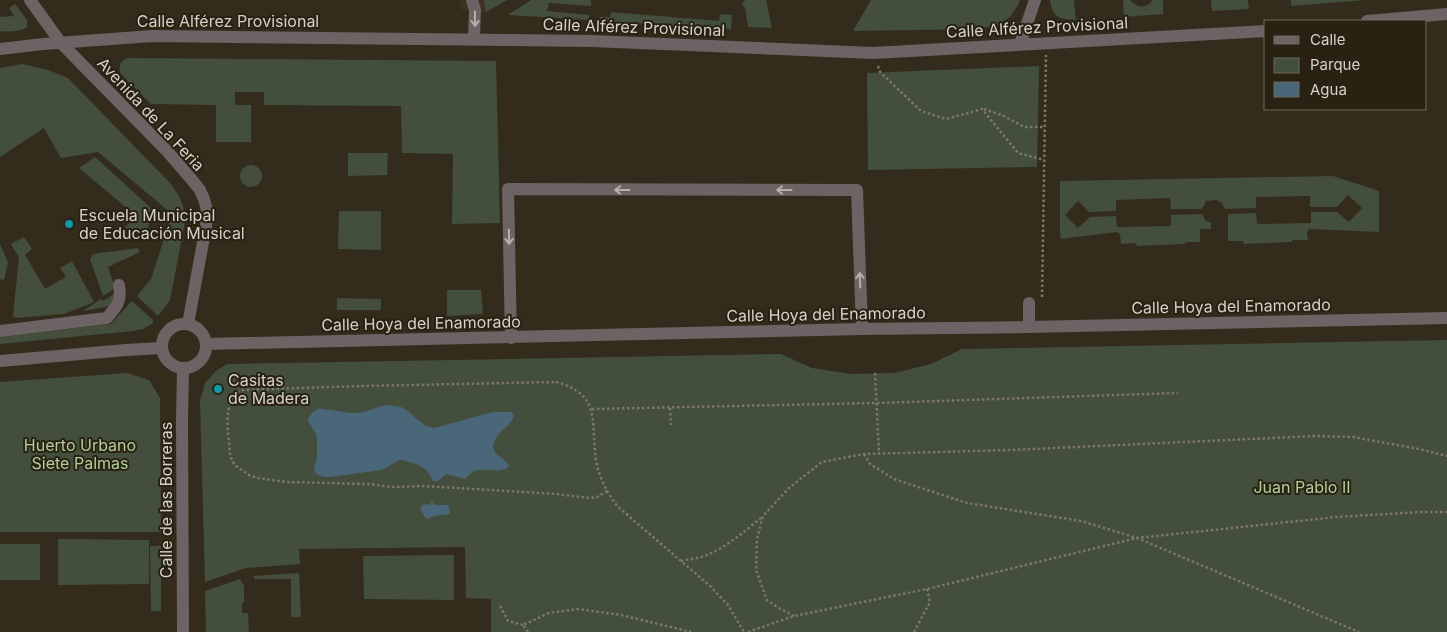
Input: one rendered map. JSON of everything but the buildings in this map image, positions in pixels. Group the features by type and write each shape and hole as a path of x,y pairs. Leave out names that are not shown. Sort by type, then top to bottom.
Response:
{"street":[{"name":"Avenida de La Feria","path":"30,0 61,43 167,152 196,185 204,199 207,210 206,226 188,324"},
{"path":"472,0 474,39"},
{"path":"1020,44 1034,0"},
{"path":"1378,20 1447,14"},
{"name":"Calle Alférez Provisional","path":"0,49 152,36 592,41 873,53 1264,31"},
{"path":"510,338 508,189 857,190 862,329"},
{"path":"0,330 107,318 118,304 121,295 119,285"},
{"path":"1029,303 1029,327"},
{"name":"Calle Hoya del Enamorado","path":"206,344 1447,318"},
{"path":"178,324 188,324 197,328 203,335 206,344 203,356 195,365 183,368 173,365 165,358 162,348 163,338 169,330 178,324"},
{"path":"0,362 162,348"},
{"name":"Calle de las Borreras","path":"183,368 183,632"}],"path":[{"path":"1042,297 1046,44"},
{"path":"873,53 880,72 921,111 946,119 982,109 1004,116 1024,127 1044,128"},
{"path":"982,109 1018,153 1044,160"},
{"path":"875,373 879,454"},
{"path":"607,491 597,497 589,498 557,494 422,486 392,487 368,484 287,482 257,478 249,476 232,461 230,454 229,409 237,393 249,389 556,382 574,388 585,398 592,409 597,465 607,491 617,506 710,586 728,606 746,632 794,616 927,589 1137,538 1336,517 1447,512"},
{"path":"592,409 877,403 1178,393"},
{"path":"670,408 671,425"},
{"path":"681,561 699,558 716,551 748,529 763,516 788,488 822,462 864,454 1315,436 1353,437 1447,456"},
{"path":"864,454 870,464 894,479 967,503 1081,521 1137,538 1358,632"},
{"path":"763,516 757,538 756,570 767,600 777,608 794,616"},
{"path":"914,632 930,602 927,589"},
{"path":"500,606 508,621 523,625 549,614 578,609 620,616 691,632"},
{"path":"523,625 528,632"}],"shaded area":[{"path":"459,0 507,0 486,12 462,10"}],"green space":[{"path":"484,0 507,0 486,12"},
{"path":"531,0 591,0 591,6 549,3 547,11 589,15 589,20 508,15"},
{"path":"745,0 766,0 772,28 748,27 745,8 742,4"},
{"path":"871,0 1020,0 1010,17 998,25 977,29 853,31"},
{"path":"1050,0 1074,0 1076,20 1061,18 1055,14"},
{"path":"1123,0 1130,0 1142,7 1148,5 1153,0 1163,0 1163,14 1124,17"},
{"path":"1211,0 1248,0 1249,9 1212,11"},
{"path":"1291,0 1365,0 1291,6"},
{"path":"15,4 27,20 27,27 21,30 0,31 0,17 14,16 9,8"},
{"path":"611,12 719,21 720,14 732,15 731,29 600,21 600,17 610,17"},
{"path":"129,58 496,61 500,223 452,224 453,154 402,153 401,106 264,105 264,92 235,92 235,105 251,105 251,142 216,142 216,105 151,104 120,73 121,63"},
{"path":"22,64 48,70 68,78 170,183 179,197 183,206 185,222 170,300 158,316 137,296 151,279 172,214 98,152 61,158 44,128 0,157 0,68"},
{"path":"1039,66 1037,167 868,170 867,73"},
{"path":"348,153 388,153 387,175 348,176"},
{"path":"95,157 152,209 148,228 131,230 125,228 135,215 79,168"},
{"path":"251,165 259,168 262,176 259,184 251,187 243,184 240,176 243,168"},
{"path":"1333,176 1379,191 1379,232 1309,229 1307,232 1308,240 1244,244 1243,241 1228,241 1228,214 1256,213 1257,224 1311,223 1311,212 1337,212 1349,222 1362,208 1348,195 1337,207 1310,207 1310,196 1256,197 1256,208 1225,209 1222,203 1216,200 1206,201 1202,209 1171,209 1170,198 1116,200 1116,211 1089,212 1078,201 1065,215 1078,228 1090,217 1116,216 1117,227 1171,226 1171,215 1202,214 1205,220 1211,223 1211,229 1200,229 1200,242 1137,246 1136,243 1121,244 1120,234 1117,232 1061,239 1060,235 1060,181"},
{"path":"339,211 381,211 381,250 338,249"},
{"path":"24,237 32,249 25,255 45,289 66,277 60,268 72,261 94,302 64,314 16,318 13,316 19,257 11,244"},
{"path":"0,244 8,262 4,280 0,279"},
{"path":"138,248 140,252 108,267 115,288 103,296 90,259 93,254"},
{"path":"447,290 481,290 483,314 447,316"},
{"path":"116,293 110,306 83,311 101,299 103,301"},
{"path":"337,298 381,299 381,310 337,310"},
{"path":"132,301 153,320 153,323 143,329 133,331 0,344 0,337 111,324"},
{"name":"Juan Pablo II","path":"1447,340 1447,632 491,632 491,599 466,598 465,547 299,549 300,564 246,568 205,582 200,401 205,383 216,371 227,364 781,354 812,368 851,374 894,373 931,364 962,349"},
{"name":"Huerto Urbano Siete Palmas","path":"127,373 149,380 160,398 161,532 0,532 0,382"},
{"path":"58,539 149,540 149,584 58,585"},
{"path":"0,544 40,544 40,580 0,580"},
{"path":"150,546 161,546 161,611 151,611"},
{"path":"454,555 454,600 364,599 363,556"},
{"path":"299,573 301,617 291,617 291,579 254,579 254,576"},
{"path":"240,579 244,586 242,613 248,613 249,632 206,632 205,591"}],"water":[{"path":"385,405 401,407 426,426 434,428 493,412 512,412 514,416 512,420 497,436 493,446 496,453 509,466 501,470 476,471 465,479 446,474 438,481 433,481 428,472 420,466 401,460 381,470 330,477 322,477 316,474 314,469 317,457 317,439 308,421 313,412 320,409 358,413"},
{"path":"432,501 434,505 448,505 450,514 426,519 420,509 423,505 430,505"}],"place":[{"name":"Escuela Municipal de Educación Musical","path":"69,224"},
{"name":"Casitas de Madera","path":"218,389"}]}
